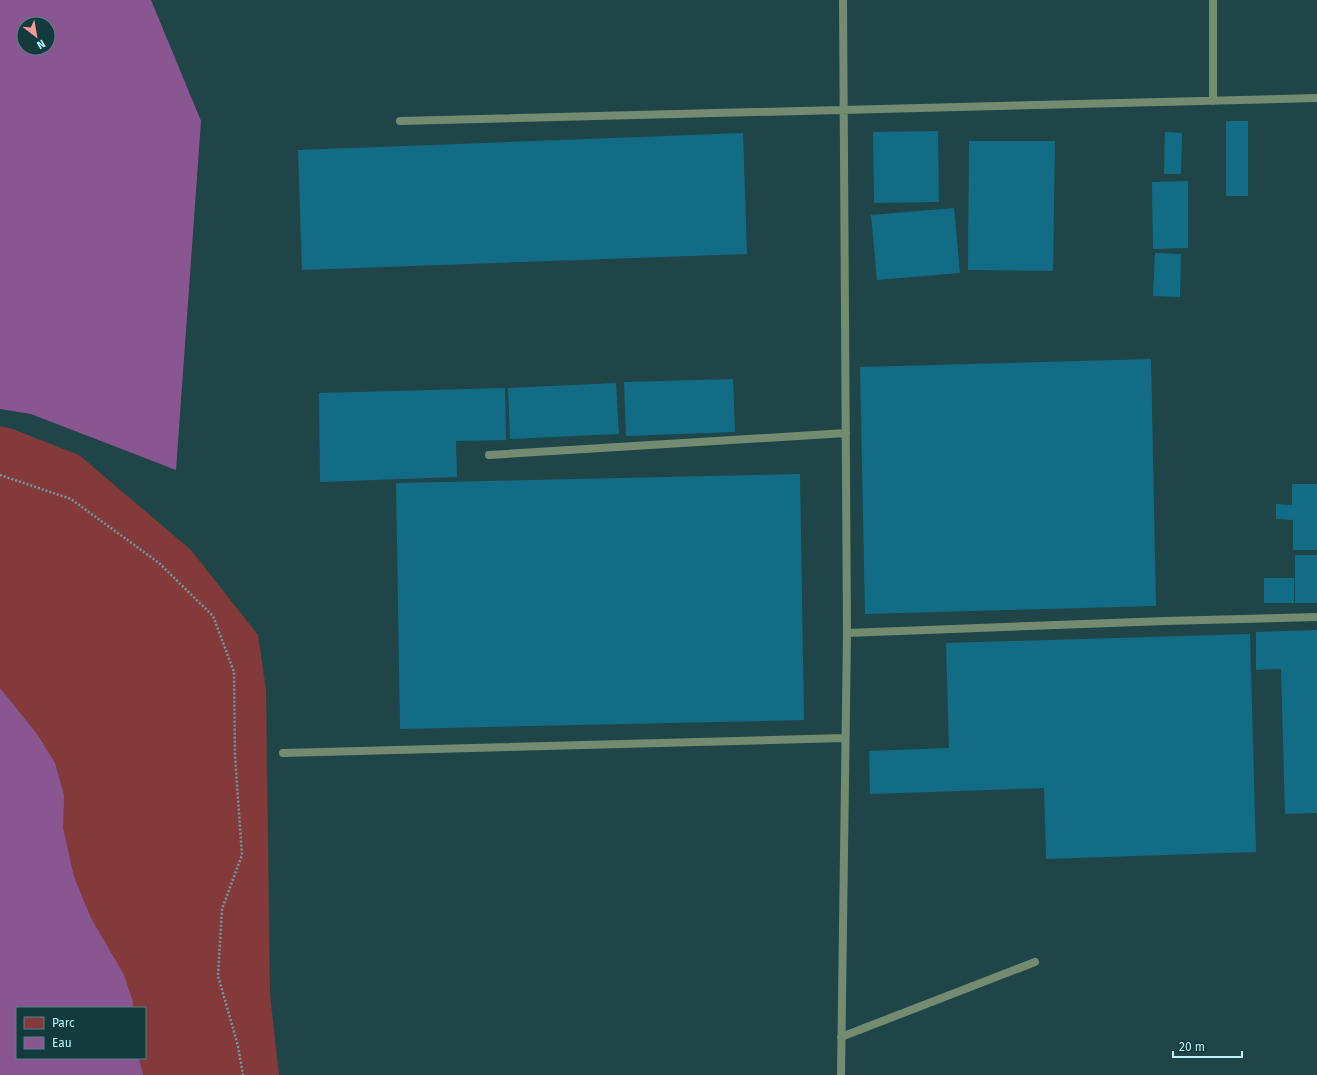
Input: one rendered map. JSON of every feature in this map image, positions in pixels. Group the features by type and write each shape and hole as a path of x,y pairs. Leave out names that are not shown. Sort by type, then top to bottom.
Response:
{"lane":[{"path":"840,1075 847,633 843,0"},
{"path":"1212,0 1213,101"},
{"path":"400,121 1317,98"},
{"path":"489,455 846,433"},
{"path":"847,633 1164,621 1317,617"},
{"path":"283,753 846,738"},
{"path":"841,1037 1035,962"}],"path":[{"path":"0,474 70,499 159,563 213,616 234,672 234,756 242,855 222,909 218,976 238,1046 243,1075"}],"green space":[{"path":"0,426 10,428 79,455 191,550 258,635 266,690 270,994 279,1075 0,1075"}],"water":[{"path":"0,0 151,0 201,121 176,470 31,414 0,409"},
{"path":"0,688 37,734 55,763 64,795 63,828 74,877 91,918 124,975 133,1002 133,1007 16,1007 16,1059 139,1059 143,1075 0,1075"}],"building":[{"path":"1226,121 1248,121 1248,196 1226,196"},
{"path":"938,131 939,202 874,203 873,132"},
{"path":"1165,132 1182,133 1181,174 1164,174"},
{"path":"743,133 747,254 302,270 298,150"},
{"path":"969,141 1055,141 1053,271 968,270"},
{"path":"1188,181 1188,248 1153,249 1152,182"},
{"path":"954,208 960,273 877,280 871,215"},
{"path":"1155,253 1181,254 1180,297 1153,296"},
{"path":"1151,359 1156,606 865,614 860,367"},
{"path":"733,379 735,432 626,436 624,382"},
{"path":"616,383 619,434 510,439 508,388"},
{"path":"505,388 506,440 456,441 457,477 320,482 319,393"},
{"path":"800,474 804,720 400,729 396,483"},
{"path":"1292,484 1317,484 1317,550 1293,550 1293,520 1276,519 1276,504 1292,505"},
{"path":"1295,555 1317,555 1317,603 1295,603"},
{"path":"1264,578 1294,578 1294,603 1264,603"},
{"path":"1317,630 1317,813 1285,814 1281,669 1256,670 1256,632"},
{"path":"1250,634 1256,852 1046,859 1044,788 870,794 869,751 949,748 946,643"}]}
